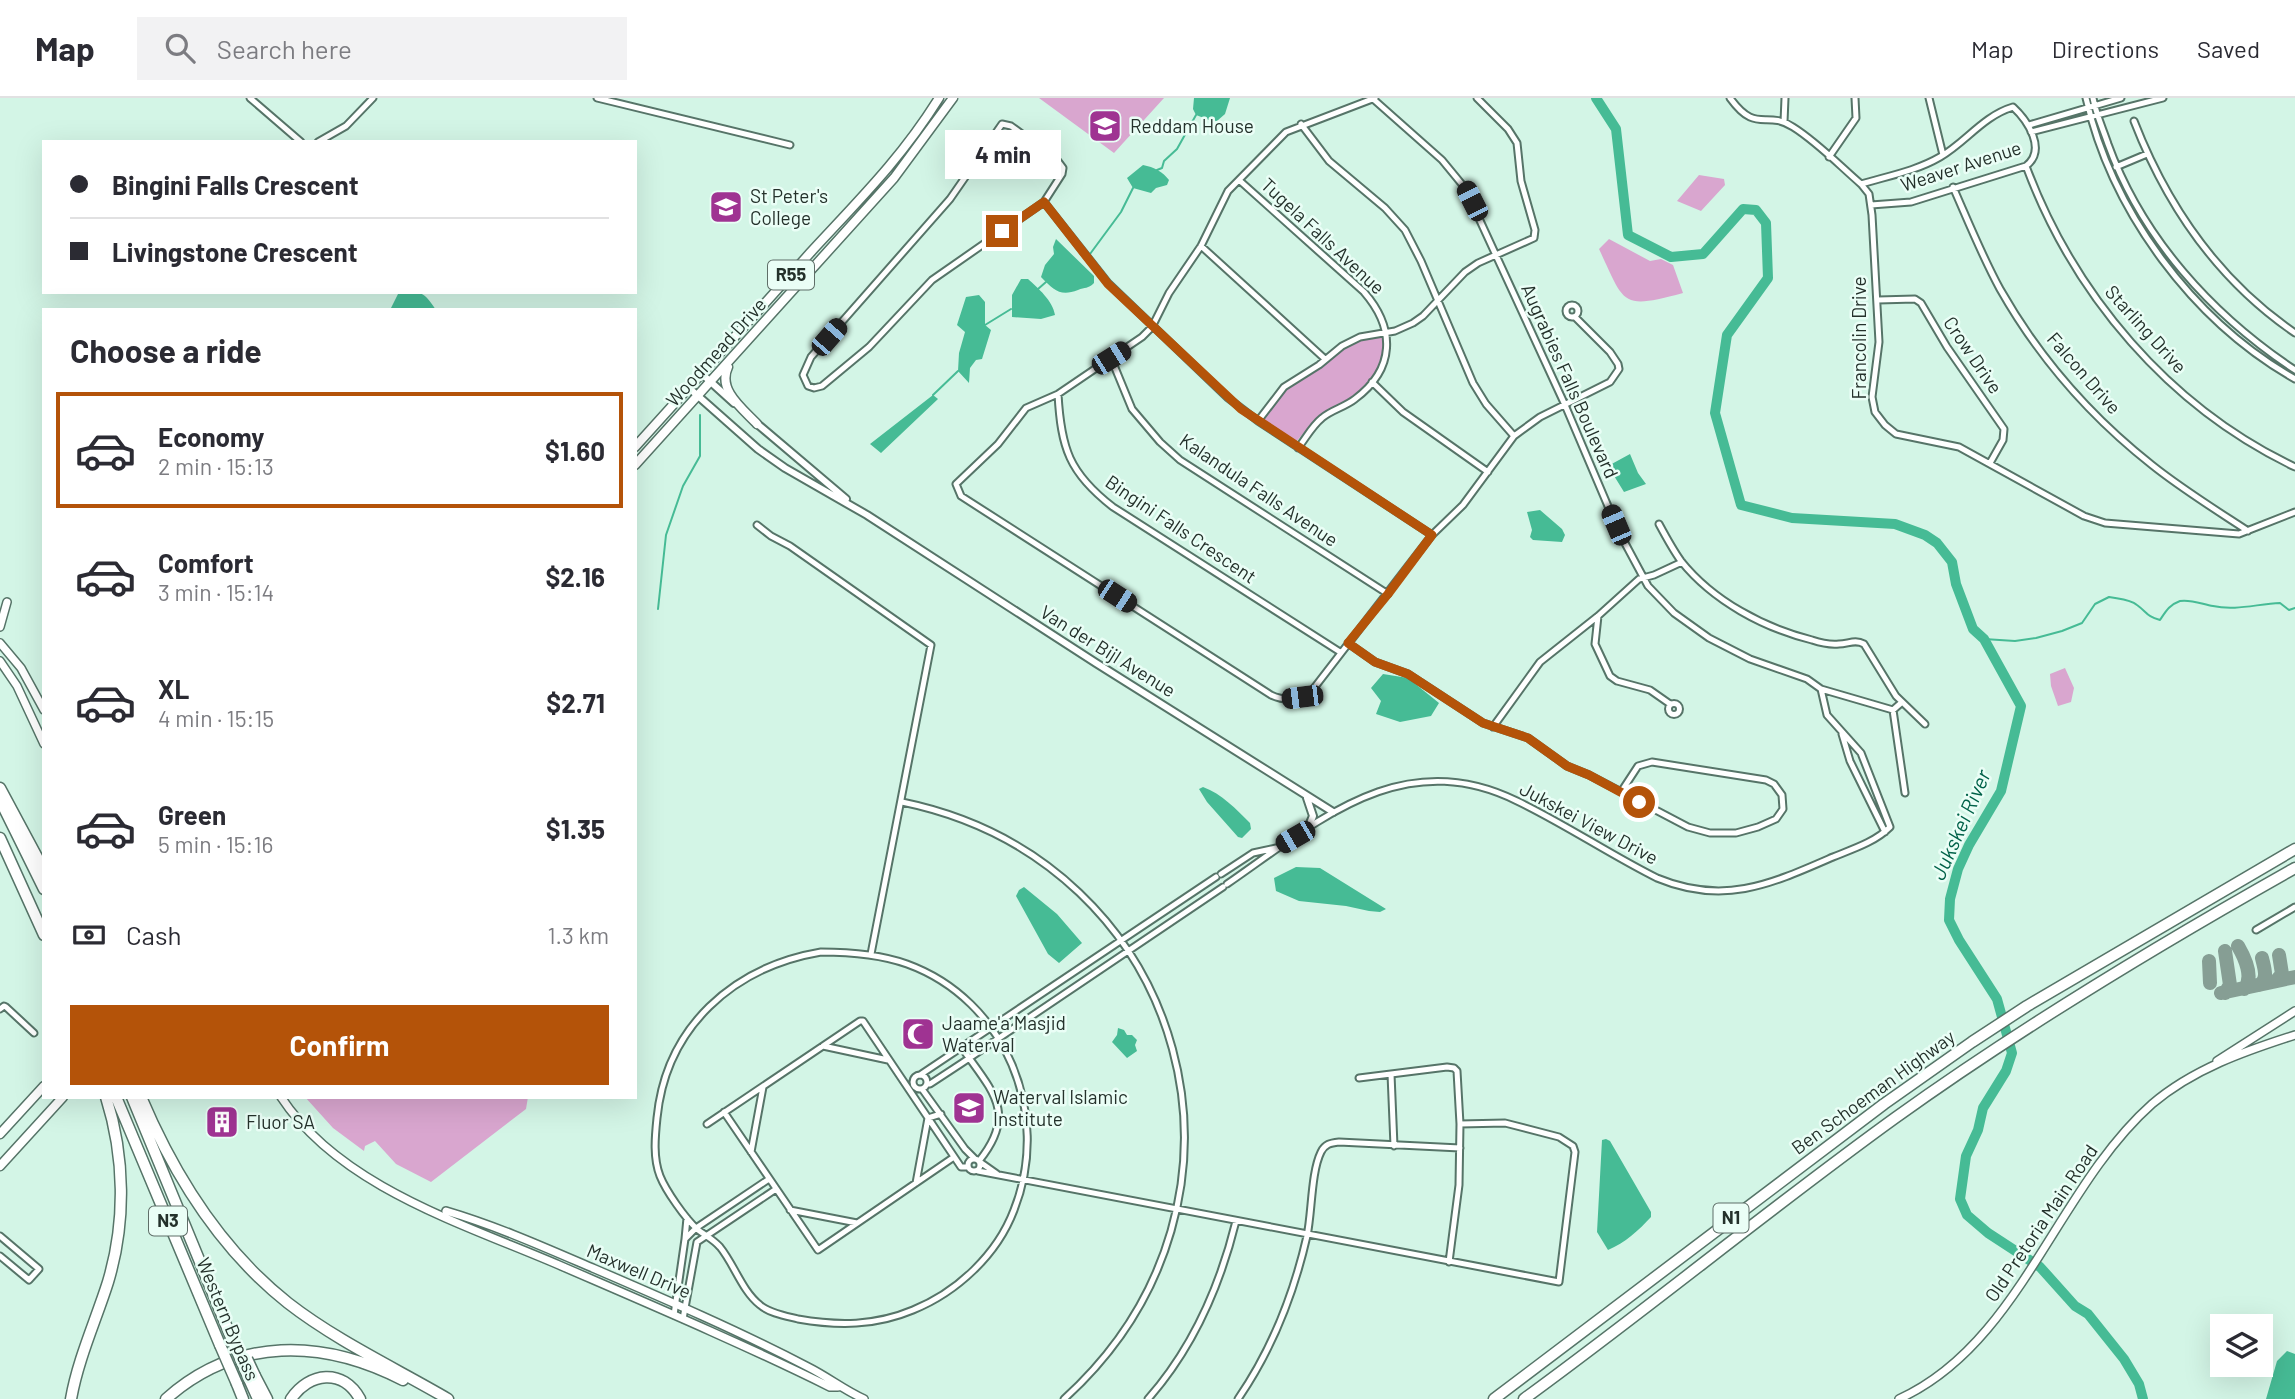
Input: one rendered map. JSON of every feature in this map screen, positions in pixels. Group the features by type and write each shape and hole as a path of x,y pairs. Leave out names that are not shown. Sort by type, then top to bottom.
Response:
{"highway":[{"path":"0,788 42,866"},
{"path":"0,800 42,884"},
{"path":"0,838 42,931"},
{"name":"Ben Schoeman Highway","path":"1494,1399 1873,1112 1972,1042 2027,1006 2295,849"},
{"name":"Ben Schoeman Highway","path":"1524,1399 1897,1116 2036,1023 2152,951 2295,868"},
{"path":"71,1399 108,1281 118,1239 121,1200 117,1142 106,1099"},
{"name":"Western Bypass","path":"117,1099 243,1399"},
{"name":"Western Bypass","path":"133,1099 205,1274 252,1378 258,1399"},
{"path":"142,1099 171,1160 206,1216 254,1274 289,1304 317,1323 448,1399"},
{"path":"63,1399 108,1281"},
{"path":"166,1399 212,1368 257,1353 285,1349 355,1359 439,1399"},
{"path":"291,1399 308,1381 332,1377 345,1382 360,1399"},
{"path":"252,1378 267,1399"}],"main road":[{"name":"Woodmead Drive","path":"637,445 812,251 859,203 921,127 939,98"},
{"name":"Woodmead Drive","path":"637,463 894,178 953,98"},
{"path":"735,355 726,372 726,388 757,424"},
{"path":"7,602 0,628 1,644 26,676 42,706"},
{"path":"0,661 17,686 42,740"},
{"name":"Old Pretoria Main Road","path":"1899,1399 1935,1379 1957,1361 1992,1324 2096,1167 2124,1132 2171,1089 2295,1011"},
{"name":"Old Pretoria Main Road","path":"2211,1066 2295,1035"},
{"path":"0,1134 42,1088"},
{"path":"0,1166 61,1099"},
{"name":"Maxwell Drive","path":"283,1099 309,1131 362,1175 418,1203 683,1319 830,1387 838,1387"},
{"name":"Maxwell Drive","path":"418,1203 473,1219 675,1303 809,1368 838,1387 864,1399"}],"street":[{"path":"250,98 299,140"},
{"path":"322,140 346,126 373,98"},
{"path":"597,98 790,145"},
{"path":"1373,98 1286,132 1221,202 1201,246 1169,293 1152,327 1142,337 1058,394 1034,403 1020,414 998,444 956,484 961,496 1275,697 1287,699 1308,695 1432,535 1463,505 1514,436 1540,417 1610,382 1619,369 1610,352 1587,332 1575,317"},
{"name":"Augrabies Falls Boulevard","path":"1373,98 1454,173 1470,197 1601,490 1643,577 1674,612 1709,638 1742,656 1807,679 1821,689 1893,710"},
{"path":"1258,421 1284,387 1342,346 1360,337 1395,331 1413,323 1465,272 1532,240 1535,230 1521,181 1517,143 1508,129 1477,98"},
{"name":"Francolin Drive","path":"1730,98 1749,118 1784,122 1809,139 1861,184 1868,194 1871,205 1879,342 1872,397 1879,418 1896,434 1959,447 2097,521 2228,535 2248,531 2295,512"},
{"path":"1784,122 1785,98"},
{"path":"1829,157 1856,118 1855,98"},
{"path":"1930,98 1942,155"},
{"path":"2009,98 2013,107"},
{"path":"2086,98 2098,115 2116,167 2131,197 2171,257 2220,312 2263,348 2295,370"},
{"path":"2093,98 2090,117 2124,200 2165,262 2213,317 2258,354 2295,379"},
{"name":"Weaver Avenue","path":"2030,129 2121,98"},
{"name":"Weaver Avenue","path":"2030,129 2163,98"},
{"name":"Weaver Avenue","path":"1861,184 1920,167 1942,155 1997,112 2013,107 2030,129 2036,150 2035,158 2026,166 1911,202 1871,205"},
{"path":"2134,121 2169,198 2205,250 2256,303 2295,333"},
{"path":"1003,124 1011,125 1063,167 1062,174 1044,202 932,280 860,356 822,386 814,388 806,383 803,374 811,357 950,199 1003,124"},
{"path":"1301,124 1329,161 1385,208 1405,230 1478,392 1514,436"},
{"path":"2116,167 2147,154"},
{"name":"Starling Drive","path":"2026,166 2036,193 2081,278 2138,350 2206,412 2270,455 2295,467"},
{"name":"Tugela Falls Avenue","path":"1239,180 1364,292 1377,308 1387,331"},
{"name":"Falcon Drive","path":"1953,187 2012,310 2077,394 2151,464 2248,531"},
{"path":"2124,200 2131,197"},
{"path":"1044,202 1108,284 1228,398 1298,448 1432,535"},
{"path":"1201,246 1325,359"},
{"path":"2165,262 2171,257"},
{"name":"Crow Drive","path":"1878,300 1915,299 1922,303 1947,347 2004,429 2003,440 1990,463"},
{"path":"2213,317 2220,312"},
{"path":"1298,448 1322,418 1354,399 1372,382 1385,358 1387,331"},
{"path":"2258,354 2263,348"},
{"name":"Kalandula Falls Avenue","path":"1111,358 1132,409 1160,442 1180,460 1388,594"},
{"name":"Van der Bijl Avenue","path":"702,374 814,475 867,515"},
{"path":"1372,382 1403,412 1488,472"},
{"name":"Van der Bijl Avenue","path":"689,388 768,457 867,515 1333,812"},
{"name":"Bingini Falls Crescent","path":"1058,394 1062,442 1068,456 1094,493 1340,652"},
{"path":"1659,524 1682,562 1724,599 1766,624 1800,637 1829,644 1861,642 1901,703 1925,724"},
{"path":"757,525 771,536 790,545 931,645 871,954"},
{"path":"1493,727 1540,662 1643,577 1682,562"},
{"path":"1598,616 1595,644 1610,676 1650,690 1670,704"},
{"path":"1348,643 1368,658 1408,674 1476,720 1528,738 1567,766 1622,792 1675,822 1710,833 1736,833 1770,822 1780,815 1784,803 1778,789 1766,780 1652,762 1638,766 1622,792"},
{"path":"1821,689 1827,715 1856,746 1868,770 1888,830"},
{"path":"1901,703 1893,710 1905,793"},
{"path":"1842,734 1848,757 1888,830"},
{"path":"1857,775 1868,770"},
{"name":"Jukskei View Drive","path":"912,1094 1248,870 1276,848 1333,812 1370,793 1412,782 1453,781 1481,787 1516,800 1657,878 1685,888 1712,891 1745,890 1783,879 1871,841 1888,830"},
{"path":"1306,796 1312,810 1312,820 1308,828"},
{"path":"902,802 977,823 1012,842 1064,878 1081,894 1122,940 1140,969 1163,1018 1178,1070 1184,1162 1177,1209 1157,1271 1135,1316 1109,1353 1064,1399"},
{"name":"Jukskei View Drive","path":"913,1081 1241,860 1261,850 1276,848"},
{"path":"1241,860 1248,870"},
{"path":"1210,881 1222,887"},
{"path":"2256,930 2295,907"},
{"path":"821,952 871,954 907,964 934,976 958,993 992,1028 1013,1065 1025,1104 1028,1146 1024,1180 1006,1228 986,1257 969,1275 921,1307 879,1321 835,1325 791,1317 763,1307 720,1248 696,1228 662,1181 655,1148 659,1101 663,1080 678,1047 710,1006 732,987 764,968 821,952"},
{"path":"0,1009 6,1007 34,1032"},
{"path":"707,1124 860,1021 961,1167 974,1162 1000,1176"},
{"path":"823,1046 889,1060"},
{"path":"962,1048 994,1096 999,1110 996,1134 974,1162 971,1171 1559,1282 1574,1160 1573,1146 1559,1137 1505,1123 1460,1124"},
{"path":"1359,1078 1454,1068 1457,1071 1460,1124 1458,1199 1449,1262"},
{"path":"1391,1074 1394,1146"},
{"path":"920,1075 926,1078 924,1087 978,1171"},
{"path":"906,1086 913,1081 914,1086 924,1087"},
{"path":"751,1152 763,1086"},
{"path":"724,1112 818,1250 954,1157"},
{"path":"928,1118 941,1114"},
{"path":"916,1183 928,1118"},
{"path":"1238,1399 1277,1328 1294,1282 1307,1235 1317,1166 1324,1148 1328,1144 1339,1142 1460,1148"},
{"path":"685,1239 696,1228 769,1179"},
{"path":"762,1184 769,1194"},
{"path":"755,1189 761,1199"},
{"path":"683,1319 697,1242 776,1189"},
{"path":"790,1210 857,1223"},
{"path":"674,1315 687,1217"},
{"path":"1148,1399 1178,1360 1204,1314 1217,1286 1236,1221"},
{"path":"0,1236 38,1269 29,1280 0,1255"}],"shaded area":[{"name":"Reddam House","path":"1039,98 1164,98 1114,153"},
{"path":"1194,98 1230,98 1225,114 1217,121 1196,115 1193,109"},
{"path":"1143,165 1164,175 1169,180 1167,185 1156,188 1151,193 1133,188 1127,178"},
{"path":"1699,175 1724,179 1725,185 1701,211 1677,201"},
{"path":"1056,239 1094,276 1092,285 1066,293 1054,289 1041,277 1045,265 1054,254"},
{"path":"1609,239 1650,261 1661,259 1673,265 1683,293 1647,301 1627,298 1620,292 1599,249"},
{"path":"1021,279 1028,279 1040,291 1055,315 1041,319 1012,317 1012,295"},
{"path":"398,294 421,294 435,308 391,308"},
{"path":"979,295 985,302 985,325 991,330 982,359 976,360 970,368 969,383 958,371 959,353 965,332 957,325 966,297"},
{"path":"1386,332 1385,357 1375,375 1358,394 1341,407 1314,421 1295,443 1261,421 1280,392 1343,347"},
{"path":"933,395 938,399 881,453 870,444"},
{"path":"1630,454 1646,484 1624,492 1608,466"},
{"path":"1540,510 1562,529 1565,535 1562,542 1533,540 1530,537 1532,530 1527,512"},
{"path":"2065,668 2074,688 2071,702 2058,706 2050,674"},
{"path":"1383,674 1408,678 1439,703 1431,716 1400,722 1376,714 1381,701 1371,688"},
{"path":"1203,787 1223,798 1250,823 1251,829 1242,838 1238,837 1207,802 1199,789"},
{"path":"1296,867 1320,868 1386,909 1380,912 1369,911 1299,901 1276,891 1274,878"},
{"path":"1024,887 1057,914 1082,943 1059,963 1048,954 1016,896"},
{"path":"1118,1028 1137,1040 1137,1051 1127,1058 1112,1042"},
{"path":"307,1099 528,1099 526,1109 431,1182 396,1164 375,1141 365,1146 364,1151 333,1128"},
{"path":"1602,1140 1610,1141 1651,1212 1651,1217 1637,1231 1608,1250 1597,1232"},
{"path":"2287,1351 2295,1354 2295,1399 2266,1399 2277,1361"}],"waterway":[{"name":"Jukskei River","path":"1596,98 1616,129 1628,235 1671,257 1703,254 1743,209 1756,210 1766,223 1768,278 1727,335 1715,413 1741,505 1792,518 1895,524 1925,535 1937,543 1952,562 1956,584 1973,629 1984,639 2021,706 2001,791 1969,845 1958,869 1950,899 1949,920 1997,999 2012,1053 2006,1071 1983,1108 1978,1130 1966,1156 1960,1199 1967,1215 1988,1233 2040,1267 2075,1306 2088,1314 2124,1359 2139,1384 2143,1399"},
{"path":"1157,170 1162,168 1164,161 1177,149 1196,115"},
{"path":"1090,254 1121,212 1133,188"},
{"path":"1038,289 1046,282"},
{"path":"985,325 1011,309"},
{"path":"933,395 958,371"},
{"path":"658,609 666,535 683,486 700,456 700,415"},
{"path":"1984,639 2015,641 2062,631 2082,623 2095,604 2109,597 2131,602 2149,616 2160,620 2170,606 2180,601 2238,608 2280,603 2289,610 2295,608"}],"taxiway":[{"path":"2238,946 2246,962 2248,974 2244,989"},
{"path":"2225,951 2230,985 2225,993"},
{"path":"2276,981 2282,974 2279,955"},
{"path":"2259,985 2265,977 2262,958"},
{"path":"2209,961 2210,983"},
{"path":"2221,993 2295,977"}],"place":[{"name":"Reddam House","path":"1105,126"},
{"name":"St Peter's College","path":"726,207"},
{"name":"Jaame'a Masjid Waterval","path":"918,1034"},
{"name":"Waterval Islamic Institute","path":"969,1108"},
{"name":"Fluor SA","path":"222,1122"}],"route":[{"path":"1002,231 1044,202 1108,284 1228,398 1322,464 1432,535 1348,643 1375,662 1408,674 1476,720 1528,738 1567,766 1639,802"}]}
